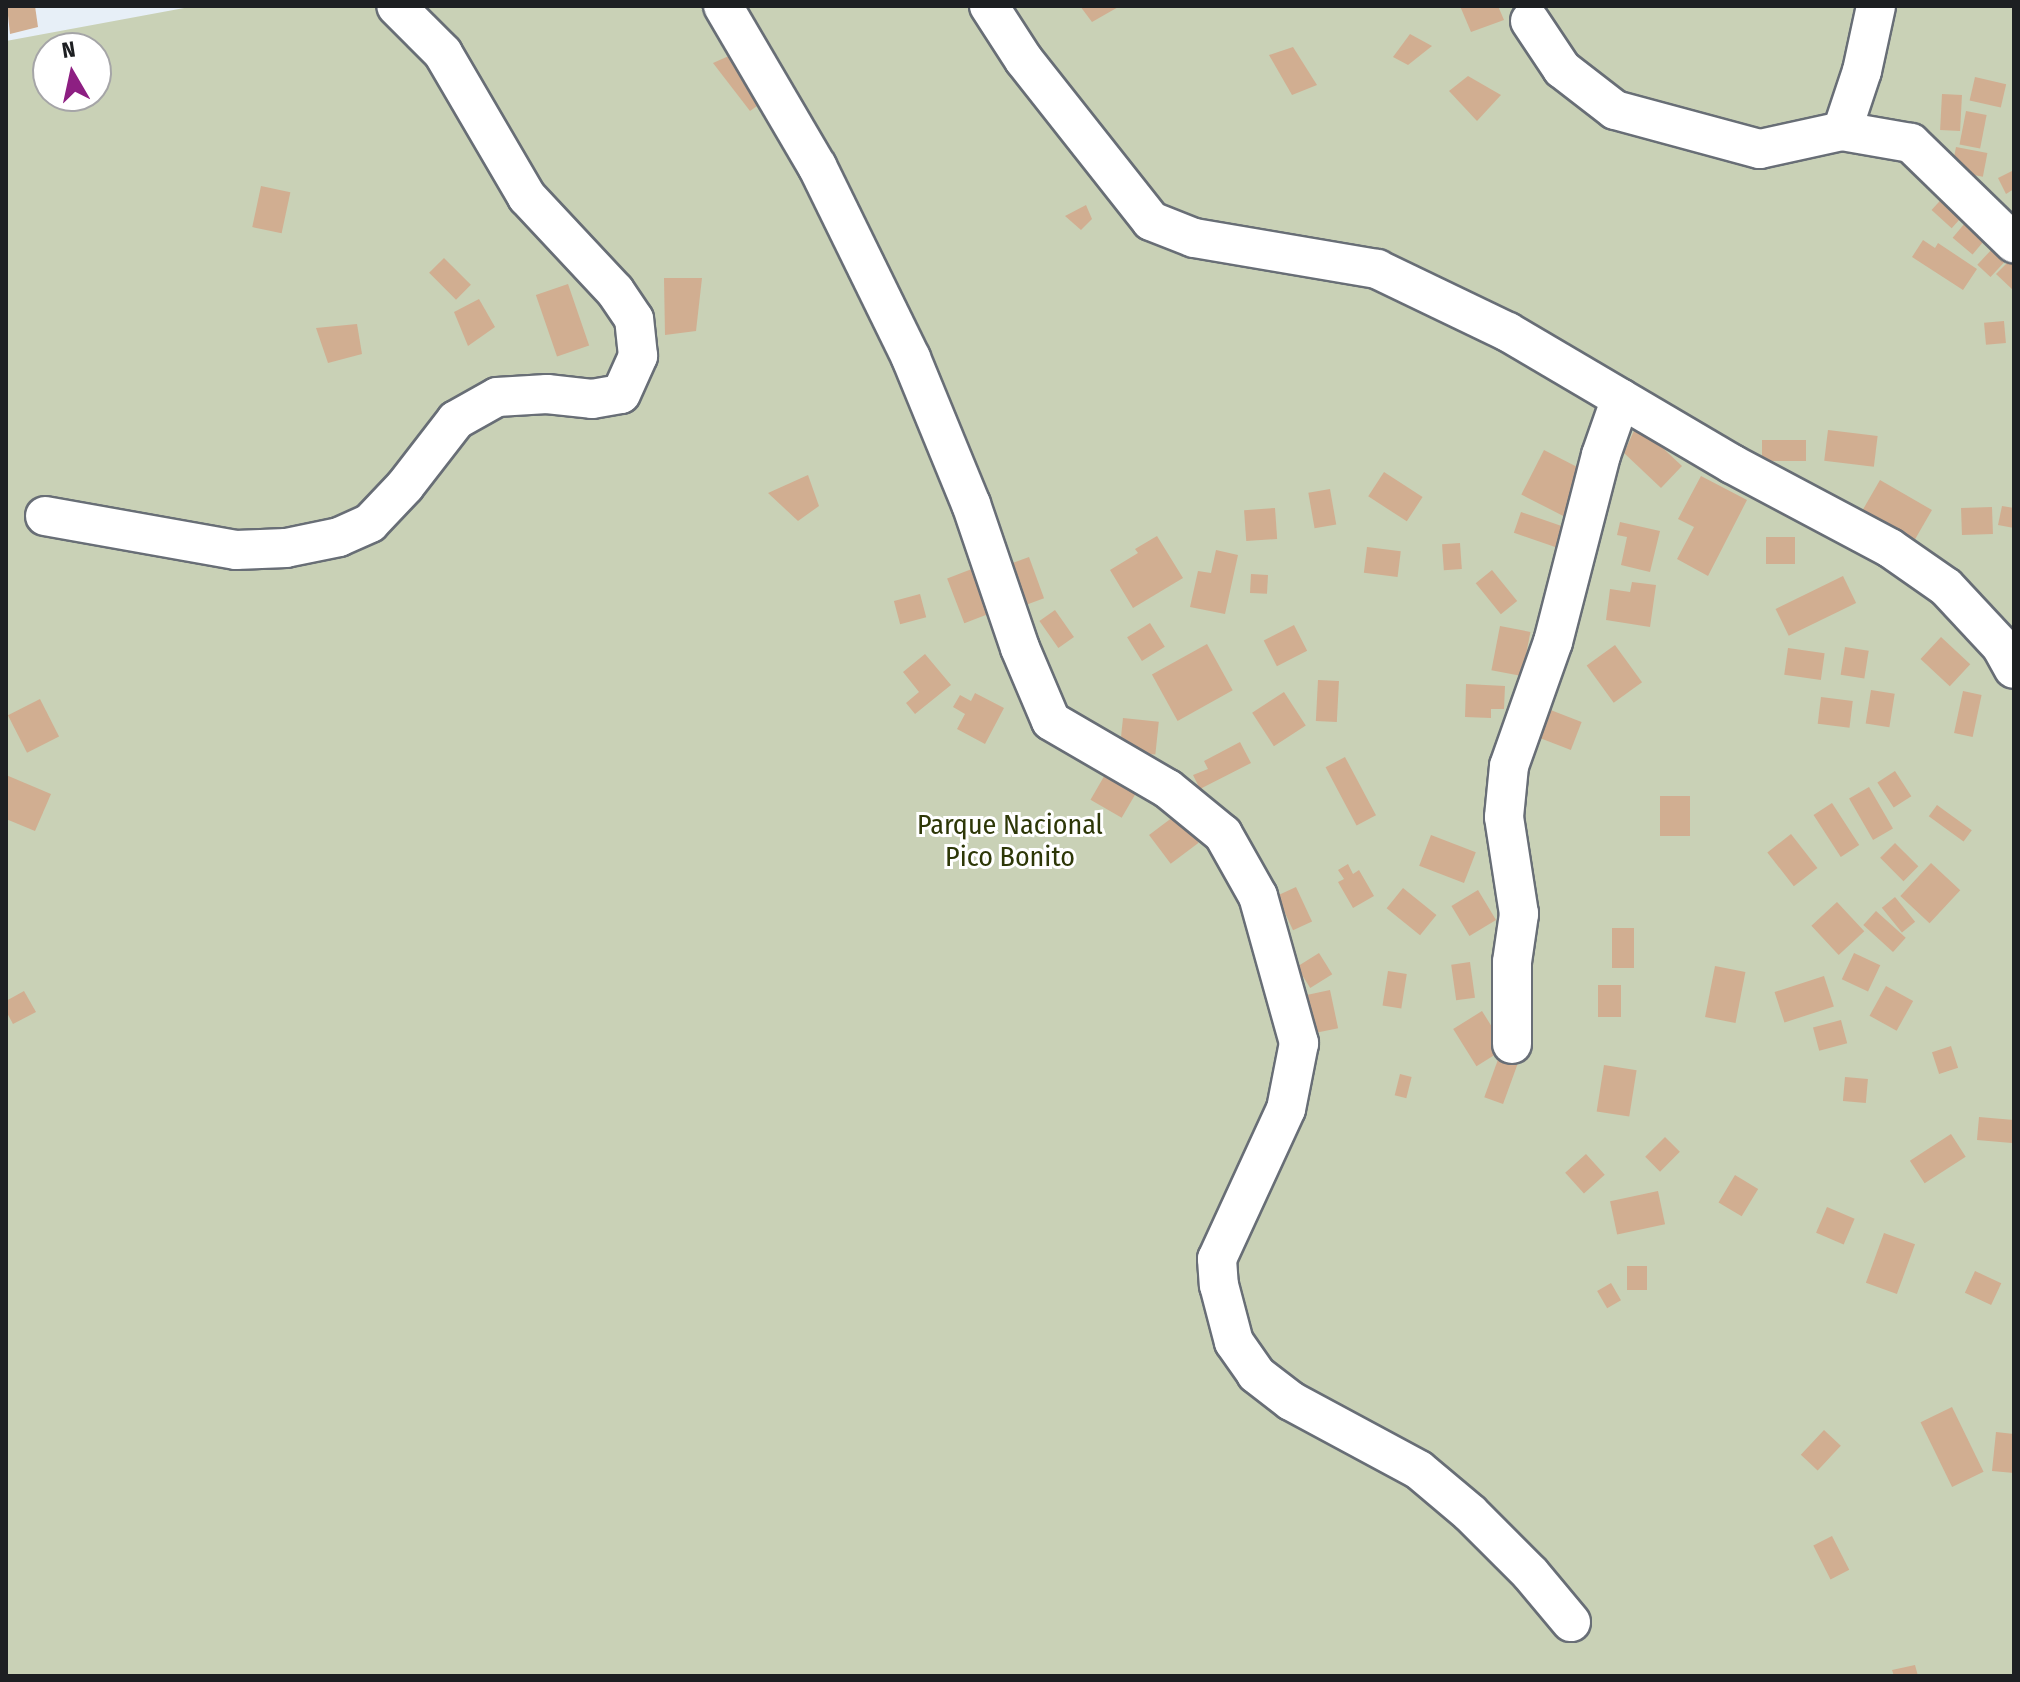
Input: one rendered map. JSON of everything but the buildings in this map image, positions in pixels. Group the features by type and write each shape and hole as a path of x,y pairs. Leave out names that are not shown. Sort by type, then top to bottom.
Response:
{"street":[{"path":"45,516 236,550 286,548 339,537 370,523 456,420 497,397 547,394 592,399 621,394 638,356 634,319 615,291 527,197 443,53 396,6"},
{"path":"723,6 817,166 911,358 971,504 1020,648 1051,721 1168,789 1223,834 1258,896 1296,1023 1299,1043 1286,1109 1217,1259 1219,1285 1234,1342 1256,1374 1291,1401 1430,1479 1520,1563 1571,1622"},
{"path":"989,6 1024,60 1151,221 1194,238 1377,269 1508,332 1732,464 1890,548 1935,579 2001,646 2014,669"},
{"path":"1842,131 1862,71 1876,6"},
{"path":"1530,21 1562,69 1615,110 1760,149 1842,131 1911,143 2014,243"},
{"path":"1512,1044 1512,962 1519,914 1504,817 1509,766 1553,642 1601,455 1621,398"}],"green space":[{"name":"Parque Nacional Pico Bonito","path":"195,6 2014,6 2014,1676 6,1676 6,41 32,36 32,112 112,112 112,32 55,32"}]}
